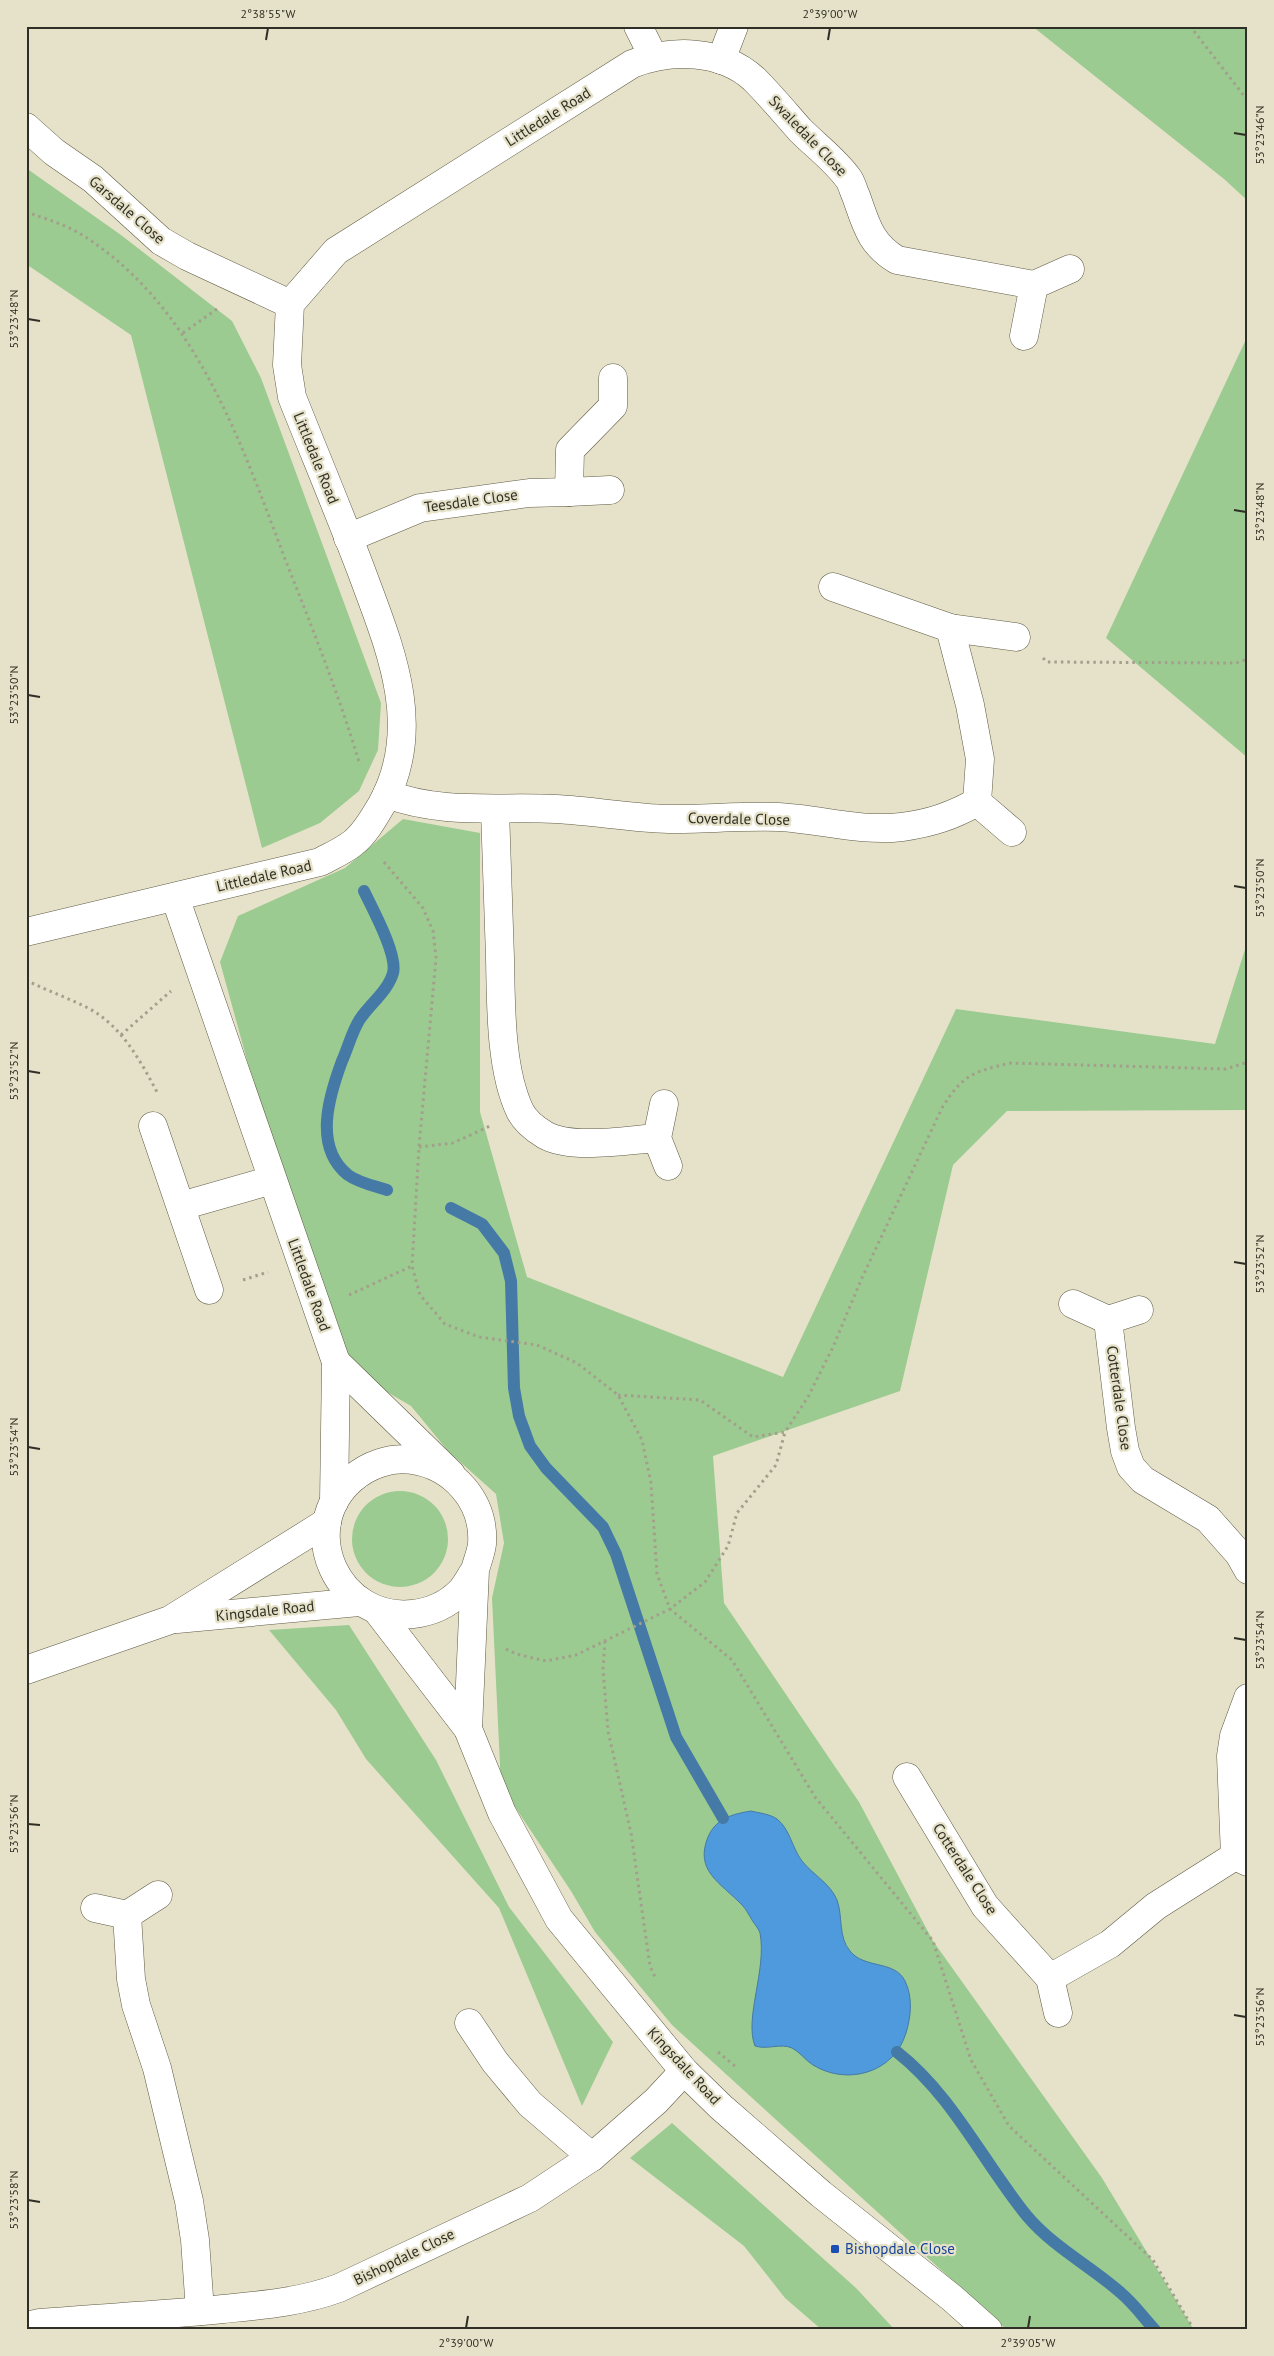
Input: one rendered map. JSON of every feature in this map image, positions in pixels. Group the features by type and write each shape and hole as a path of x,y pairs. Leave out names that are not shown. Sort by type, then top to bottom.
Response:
{"street":[{"path":"638,26 653,56"},
{"path":"721,60 734,26"},
{"name":"Swaledale Close","path":"653,56 699,55 721,60 737,67 753,79 850,180 872,238 883,252 897,260 1034,285"},
{"name":"Littledale Road","path":"26,932 320,862 354,843 376,815 398,768 402,748 402,703 398,682 376,610 292,397 287,365 290,304 336,251 632,64 653,56"},
{"name":"Garsdale Close","path":"26,127 54,152 92,180 160,241 187,256 290,304"},
{"path":"1024,336 1034,285 1070,269"},
{"path":"569,492 570,450 613,406 613,378"},
{"name":"Teesdale Close","path":"348,538 420,508 529,493 610,490"},
{"path":"833,587 950,628 1016,636"},
{"path":"950,628 970,704 980,759 977,802 1012,832"},
{"name":"Coverdale Close","path":"387,794 420,804 495,810 556,809 614,816 669,819 781,817 867,828 903,826 952,816 977,802"},
{"path":"495,810 502,1024 511,1084 521,1112 531,1125 546,1136 567,1141 599,1142 657,1138"},
{"name":"Littledale Road","path":"175,897 336,1362 330,1512"},
{"path":"664,1104 657,1138 668,1166"},
{"path":"153,1126 209,1290"},
{"path":"181,1206 272,1180"},
{"path":"1073,1304 1108,1320 1139,1310"},
{"name":"Cotterdale Close","path":"1108,1320 1121,1428 1125,1451 1131,1467 1144,1480 1208,1519 1239,1554 1248,1570"},
{"name":"Littledale Road","path":"336,1362 452,1475"},
{"path":"402,1459 428,1462 452,1475 470,1495 480,1519 482,1545 475,1570 460,1592 443,1606 422,1613 399,1616 369,1607 343,1587 330,1566 325,1541 330,1512 344,1486 361,1471 381,1462 402,1459"},
{"name":"Kingsdale Road","path":"26,1670 170,1620 330,1512"},
{"name":"Kingsdale Road","path":"468,1730 475,1570"},
{"name":"Kingsdale Road","path":"170,1620 369,1607 468,1730 502,1813 559,1919 684,2071 721,2107 822,2194 952,2298 988,2330"},
{"path":"1050,1978 1110,1944 1156,1906 1241,1859 1231,1756 1234,1736 1248,1698"},
{"name":"Cotterdale Close","path":"906,1777 985,1906 1050,1978 1058,2013"},
{"path":"95,1908 127,1914 158,1895"},
{"path":"127,1914 131,1980 136,2005 157,2068 189,2201 195,2240 200,2312"},
{"path":"469,2023 495,2062 530,2104 592,2158"},
{"name":"Bishopdale Close","path":"26,2326 40,2323 200,2312 283,2303 311,2298 339,2288 530,2198 592,2158 656,2100 684,2071"}],"path":[{"path":"1190,26 1248,101"},
{"path":"26,212 78,233 117,261 148,290 183,333 240,441 344,711 360,766"},
{"path":"1016,636 1047,662 1236,663 1248,660"},
{"path":"383,861 423,908 433,931 436,958 419,1147 412,1266 420,1295 445,1324 479,1337 537,1345 578,1363 618,1395 642,1440 651,1484 656,1574 670,1609 732,1660 815,1797 933,1941 970,2060 1009,2126 1153,2260 1194,2330"},
{"path":"26,980 91,1009 122,1035 142,1065 171,1120 153,1126"},
{"path":"122,1035 177,985"},
{"path":"504,1648 516,1654 546,1661 576,1655 670,1609 705,1582 728,1546 737,1513 776,1465 785,1432 808,1397 833,1346 861,1280 942,1108 954,1088 969,1076 987,1068 1012,1063 1226,1069 1248,1062"},
{"path":"419,1147 453,1143 521,1112"},
{"path":"209,1290 300,1262"},
{"path":"348,1295 412,1266"},
{"path":"618,1395 700,1400 753,1437 785,1432"},
{"path":"605,1641 603,1669 608,1731 631,1833 650,1966 657,1982"},
{"path":"712,2047 736,2066"}],"green space":[{"path":"1032,26 1248,26 1248,201 1224,179"},
{"path":"26,168 121,235 232,321 261,378 381,703 378,750 359,791 320,823 262,848 131,335 26,264"},
{"path":"1248,335 1248,758 1106,638"},
{"path":"403,819 480,833 480,1112 527,1277 783,1377 956,1009 1215,1044 1248,940 1248,1110 1007,1111 953,1165 900,1391 713,1456 724,1603 859,1802 933,1941 1102,2178 1194,2330 1007,2330 672,2025 595,1932 571,1891 501,1786 492,1598 504,1543 496,1494 448,1451 411,1406 336,1362 317,1314 220,962 238,916 345,868"},
{"path":"400,1491 418,1495 434,1505 444,1521 448,1539 444,1557 434,1573 418,1583 400,1587 382,1583 366,1573 356,1557 352,1539 356,1521 366,1505 382,1495"},
{"path":"349,1625 436,1760 509,1907 613,2042 582,2106 499,1908 366,1759 336,1710 269,1630"},
{"path":"672,2123 856,2288 895,2330 822,2330 785,2298 744,2246 630,2158"}],"water":[{"path":"751,1811 771,1816 781,1823 802,1861 834,1894 839,1906 842,1933 850,1951 856,1957 894,1970 900,1974 908,1987 909,2020 900,2047 891,2058 868,2072 854,2075 826,2071 807,2061 792,2048 783,2046 755,2046 752,2035 752,2022 761,1962 760,1933 743,1907 712,1876 704,1859 708,1837 716,1825 726,1818"}],"waterway":[{"path":"364,891 392,955 393,973 383,992 364,1013 352,1034 329,1105 327,1136 330,1150 337,1163 348,1175 362,1182 387,1190"},
{"path":"451,1208 482,1224 504,1253 511,1281 514,1388 519,1416 530,1446 546,1468 603,1527 616,1554 676,1737 723,1818"},
{"path":"897,2052 917,2069 935,2089 1011,2195 1037,2227 1121,2293 1135,2306 1155,2330"}],"place":[{"name":"Bishopdale Close","path":"835,2249"}]}
